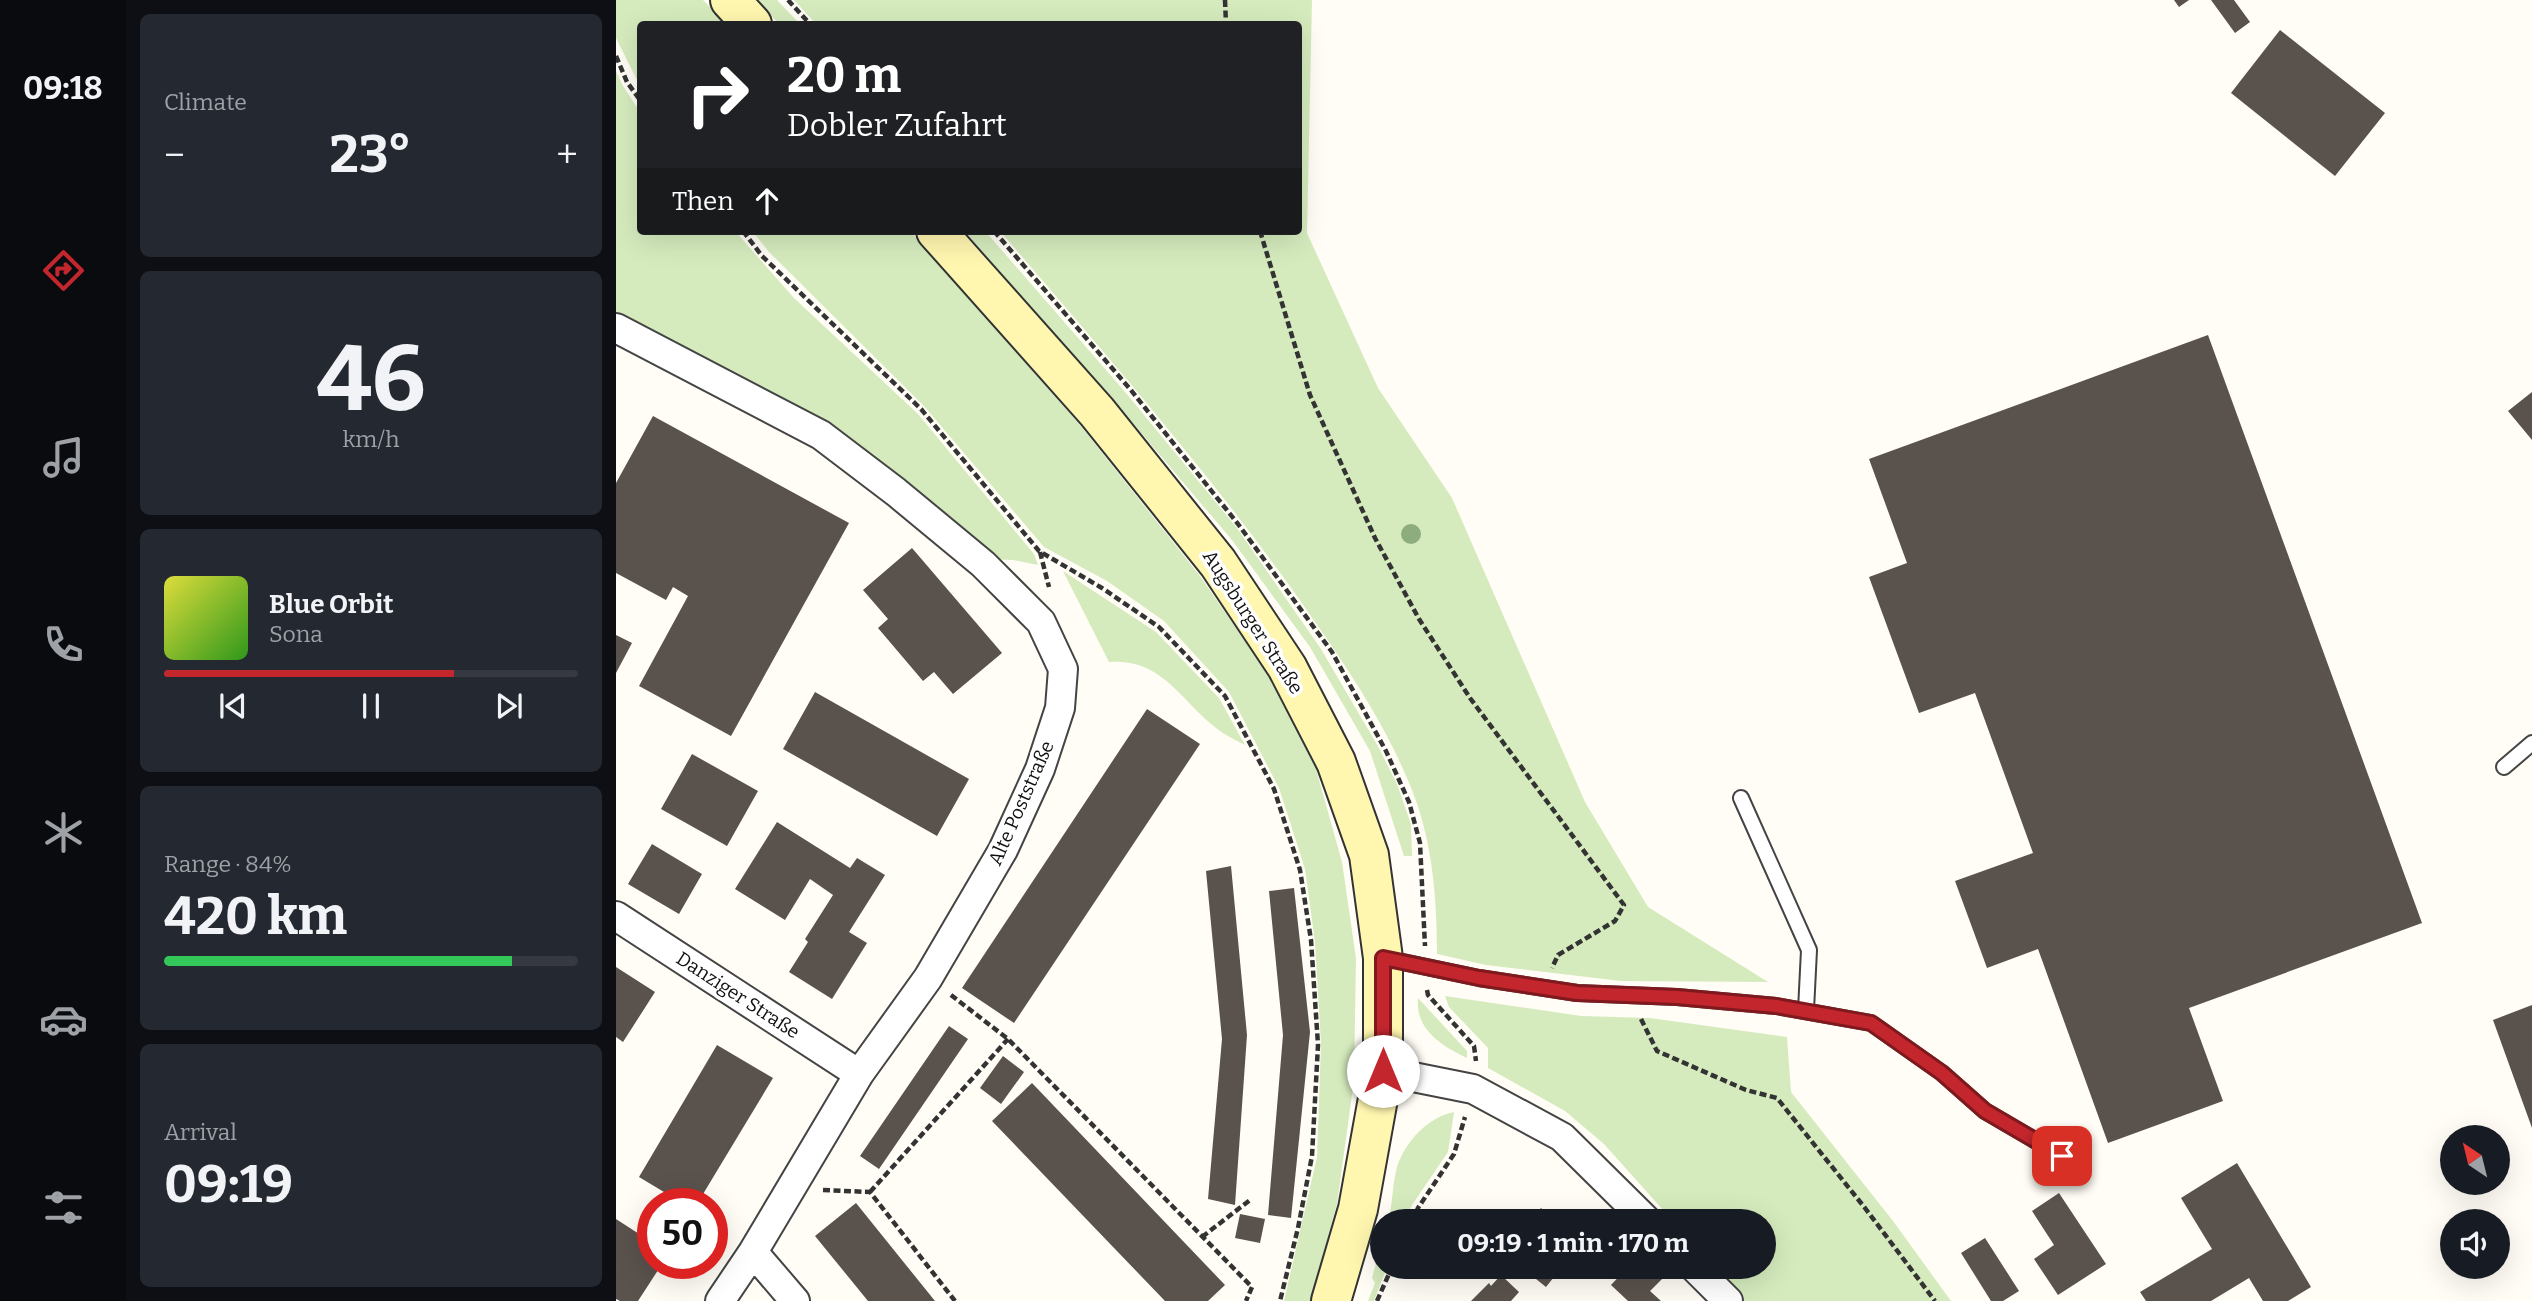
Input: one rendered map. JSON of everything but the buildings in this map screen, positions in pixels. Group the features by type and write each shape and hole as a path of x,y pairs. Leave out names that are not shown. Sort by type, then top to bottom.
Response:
{"main road":[{"path":"730,0 749,21"},
{"name":"Augsburger Straße","path":"940,235 1097,412 1218,563 1287,667 1336,762 1369,856 1383,958 1383,1071 1359,1209 1331,1301"}],"street":[{"name":"Alte Poststraße","path":"616,328 821,435 896,492 983,564 1041,622 1063,669 1060,708 1040,769 1003,850 928,978 859,1074 791,1190 720,1301"},
{"name":"Danziger Straße","path":"616,916 859,1074"},
{"path":"1383,1071 1473,1089 1562,1137 1635,1209"},
{"path":"753,1251 795,1301"},
{"path":"1706,1279 1728,1301"}],"lane":[{"path":"2504,767 2532,743"},
{"path":"1741,798 1809,950 1806,1010"},
{"path":"1383,958 1577,993 1776,1006 1871,1023 1942,1073 1985,1111 2062,1156"}],"path":[{"path":"788,0 807,21"},
{"path":"1225,0 1226,21"},
{"path":"616,56 627,82 637,96"},
{"path":"746,235 762,256 921,409 1039,551 1102,588 1159,627 1225,696 1274,789 1297,858 1311,940 1318,1045 1312,1156 1280,1301"},
{"path":"1261,235 1310,395 1375,538 1419,619 1477,708 1624,905 1615,921 1559,954 1543,988"},
{"path":"928,978 1008,1039 1252,1287 1246,1301"},
{"path":"1630,995 1657,1051 1746,1090 1777,1098 1935,1301"},
{"path":"791,1190 870,1192 1008,1039"},
{"path":"1418,1209 1454,1154 1473,1089"},
{"path":"870,1192 955,1301"},
{"path":"1202,1237 1250,1200"},
{"path":"1377,1301 1387,1279"}],"green space":[{"path":"616,0 703,0 724,21 637,21 637,80 616,38"},
{"path":"757,0 777,0 797,21 776,21"},
{"path":"794,0 1312,0 1307,233 1378,388 1452,498 1585,802 1648,907 1768,982 1621,981 1486,965 1437,954 1433,875 1426,836 1404,770 1377,717 1328,641 1260,545 1151,408 1003,235 1302,235 1302,21 813,21"},
{"path":"616,71 637,107 637,235 739,235 794,298 918,414 1034,554 1038,565 987,559 824,425 616,312"},
{"path":"755,235 914,235 1080,425 1200,576 1265,670 1316,769 1342,862 1356,958 1354,1080 1337,1204 1310,1301 1284,1301 1317,1157 1321,1044 1315,942 1305,869 1279,788 1229,692 1164,621 1107,581 1044,547 924,406 769,252"},
{"path":"968,235 988,235 1126,393 1237,528 1321,649 1379,748 1397,784 1411,824 1412,856 1404,856 1370,751 1310,647 1232,540"},
{"path":"1063,571 1156,632 1219,698 1245,745 1216,728 1157,674 1127,663 1109,662"},
{"path":"1445,996 1581,1016 1650,1018 1787,1037 1791,1092 1893,1221 1951,1301 1744,1301 1725,1279 1776,1279 1776,1209 1662,1209 1604,1144 1565,1111 1488,1068 1488,1048 1449,1007"},
{"path":"1418,998 1467,1051 1467,1058 1432,1036 1421,1019"},
{"path":"1454,1112 1448,1152 1410,1209 1391,1209 1397,1167 1406,1149 1419,1132 1444,1115"},
{"path":"1373,1279 1382,1279 1374,1301 1368,1301 1375,1283"}],"route":[{"path":"1383,1071 1383,958 1479,978 1577,993 1677,997 1776,1006 1871,1023 1942,1073 1985,1111 2062,1156"}]}
